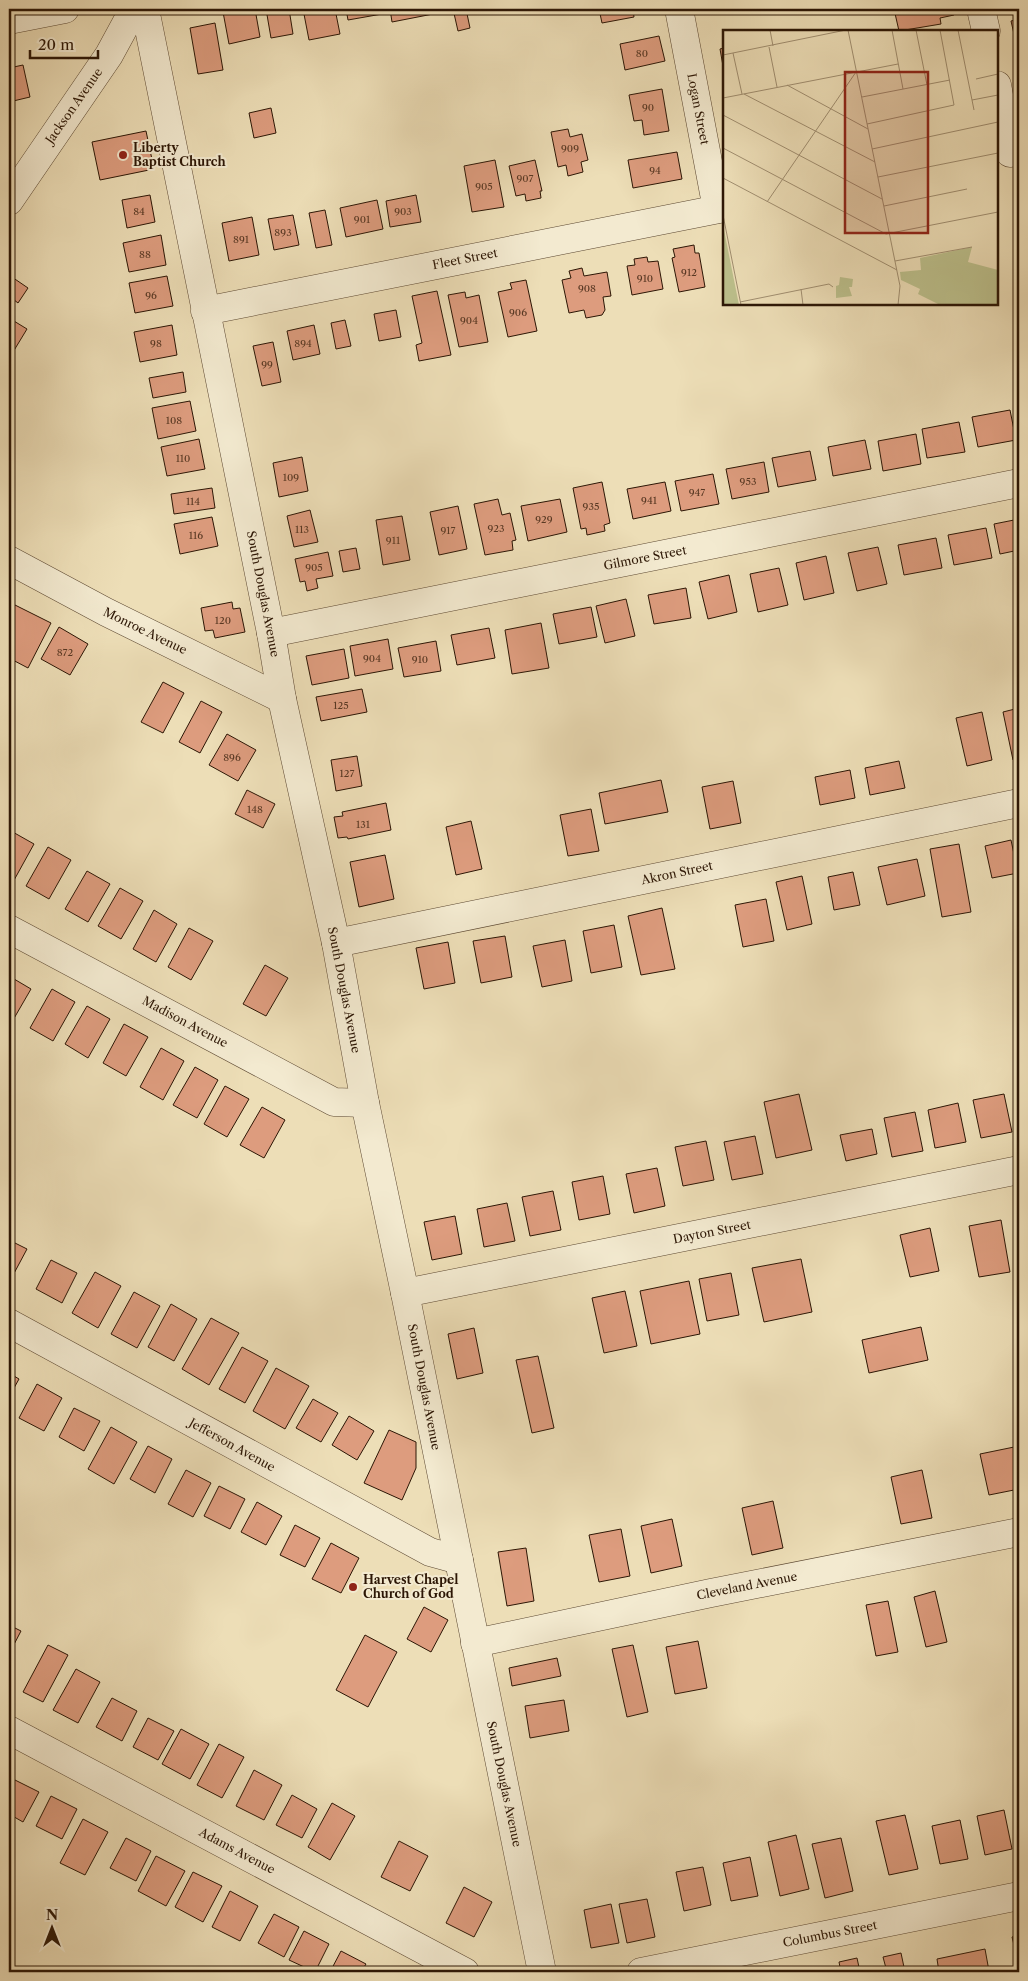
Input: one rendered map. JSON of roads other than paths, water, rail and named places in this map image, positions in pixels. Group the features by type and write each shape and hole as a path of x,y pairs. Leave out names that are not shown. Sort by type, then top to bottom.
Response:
{"street":[{"path":"9,20 65,9"},
{"name":"Jackson Avenue","path":"9,200 110,55 134,9"},
{"name":"South Douglas Avenue","path":"145,9 271,634 282,699 336,943 365,1104 542,1972"},
{"name":"Logan Street","path":"679,9 721,208"},
{"path":"981,9 986,30"},
{"path":"998,91 1009,153"},
{"name":"Fleet Street","path":"206,311 721,208"},
{"name":"Gilmore Street","path":"271,634 1019,483"},
{"name":"Monroe Avenue","path":"9,560 106,612 282,699"},
{"name":"Akron Street","path":"336,943 1019,803"},
{"name":"Madison Avenue","path":"9,929 334,1102 365,1104"},
{"name":"Dayton Street","path":"405,1293 1019,1170"},
{"name":"Jefferson Avenue","path":"9,1323 430,1552 459,1560"},
{"name":"Cleveland Avenue","path":"475,1643 721,1591 1019,1532"},
{"name":"Adams Avenue","path":"9,1730 465,1972"},
{"name":"Columbus Street","path":"641,1972 1019,1896"}],"place":[{"name":"Liberty Baptist Church","path":"123,155"},
{"name":"Harvest Chapel Church of God","path":"353,1587"}]}
